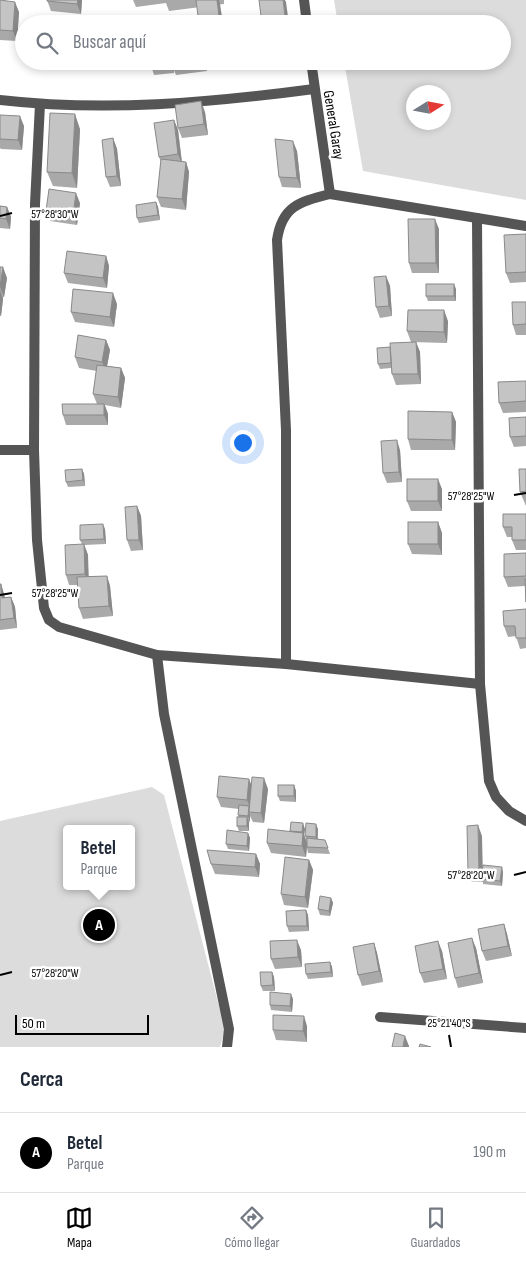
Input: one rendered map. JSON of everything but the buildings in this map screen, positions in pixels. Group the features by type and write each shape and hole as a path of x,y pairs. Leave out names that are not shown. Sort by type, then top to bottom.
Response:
{"street":[{"path":"304,0 305,15"},
{"name":"General Garay","path":"312,70 330,194"},
{"path":"0,100 40,104 157,105 314,89"},
{"path":"40,104 35,204 34,450 37,540 44,608 48,620 59,627 157,654 286,664 480,684"},
{"path":"286,664 286,430 277,240 280,221 292,208 308,200 330,194 526,226"},
{"path":"477,218 480,684 489,781 496,797 509,810 526,822"},
{"path":"0,450 34,450"},
{"path":"157,654 164,714 229,1029 227,1047"},
{"path":"380,1017 526,1028"}],"shaded area":[{"path":"334,0 526,0 526,200 363,171 346,70 511,70 511,15 336,15"},
{"path":"152,787 164,795 225,1029 220,1047 0,1047 0,821"}],"place":[{"name":"Betel","path":"99,925"}]}
